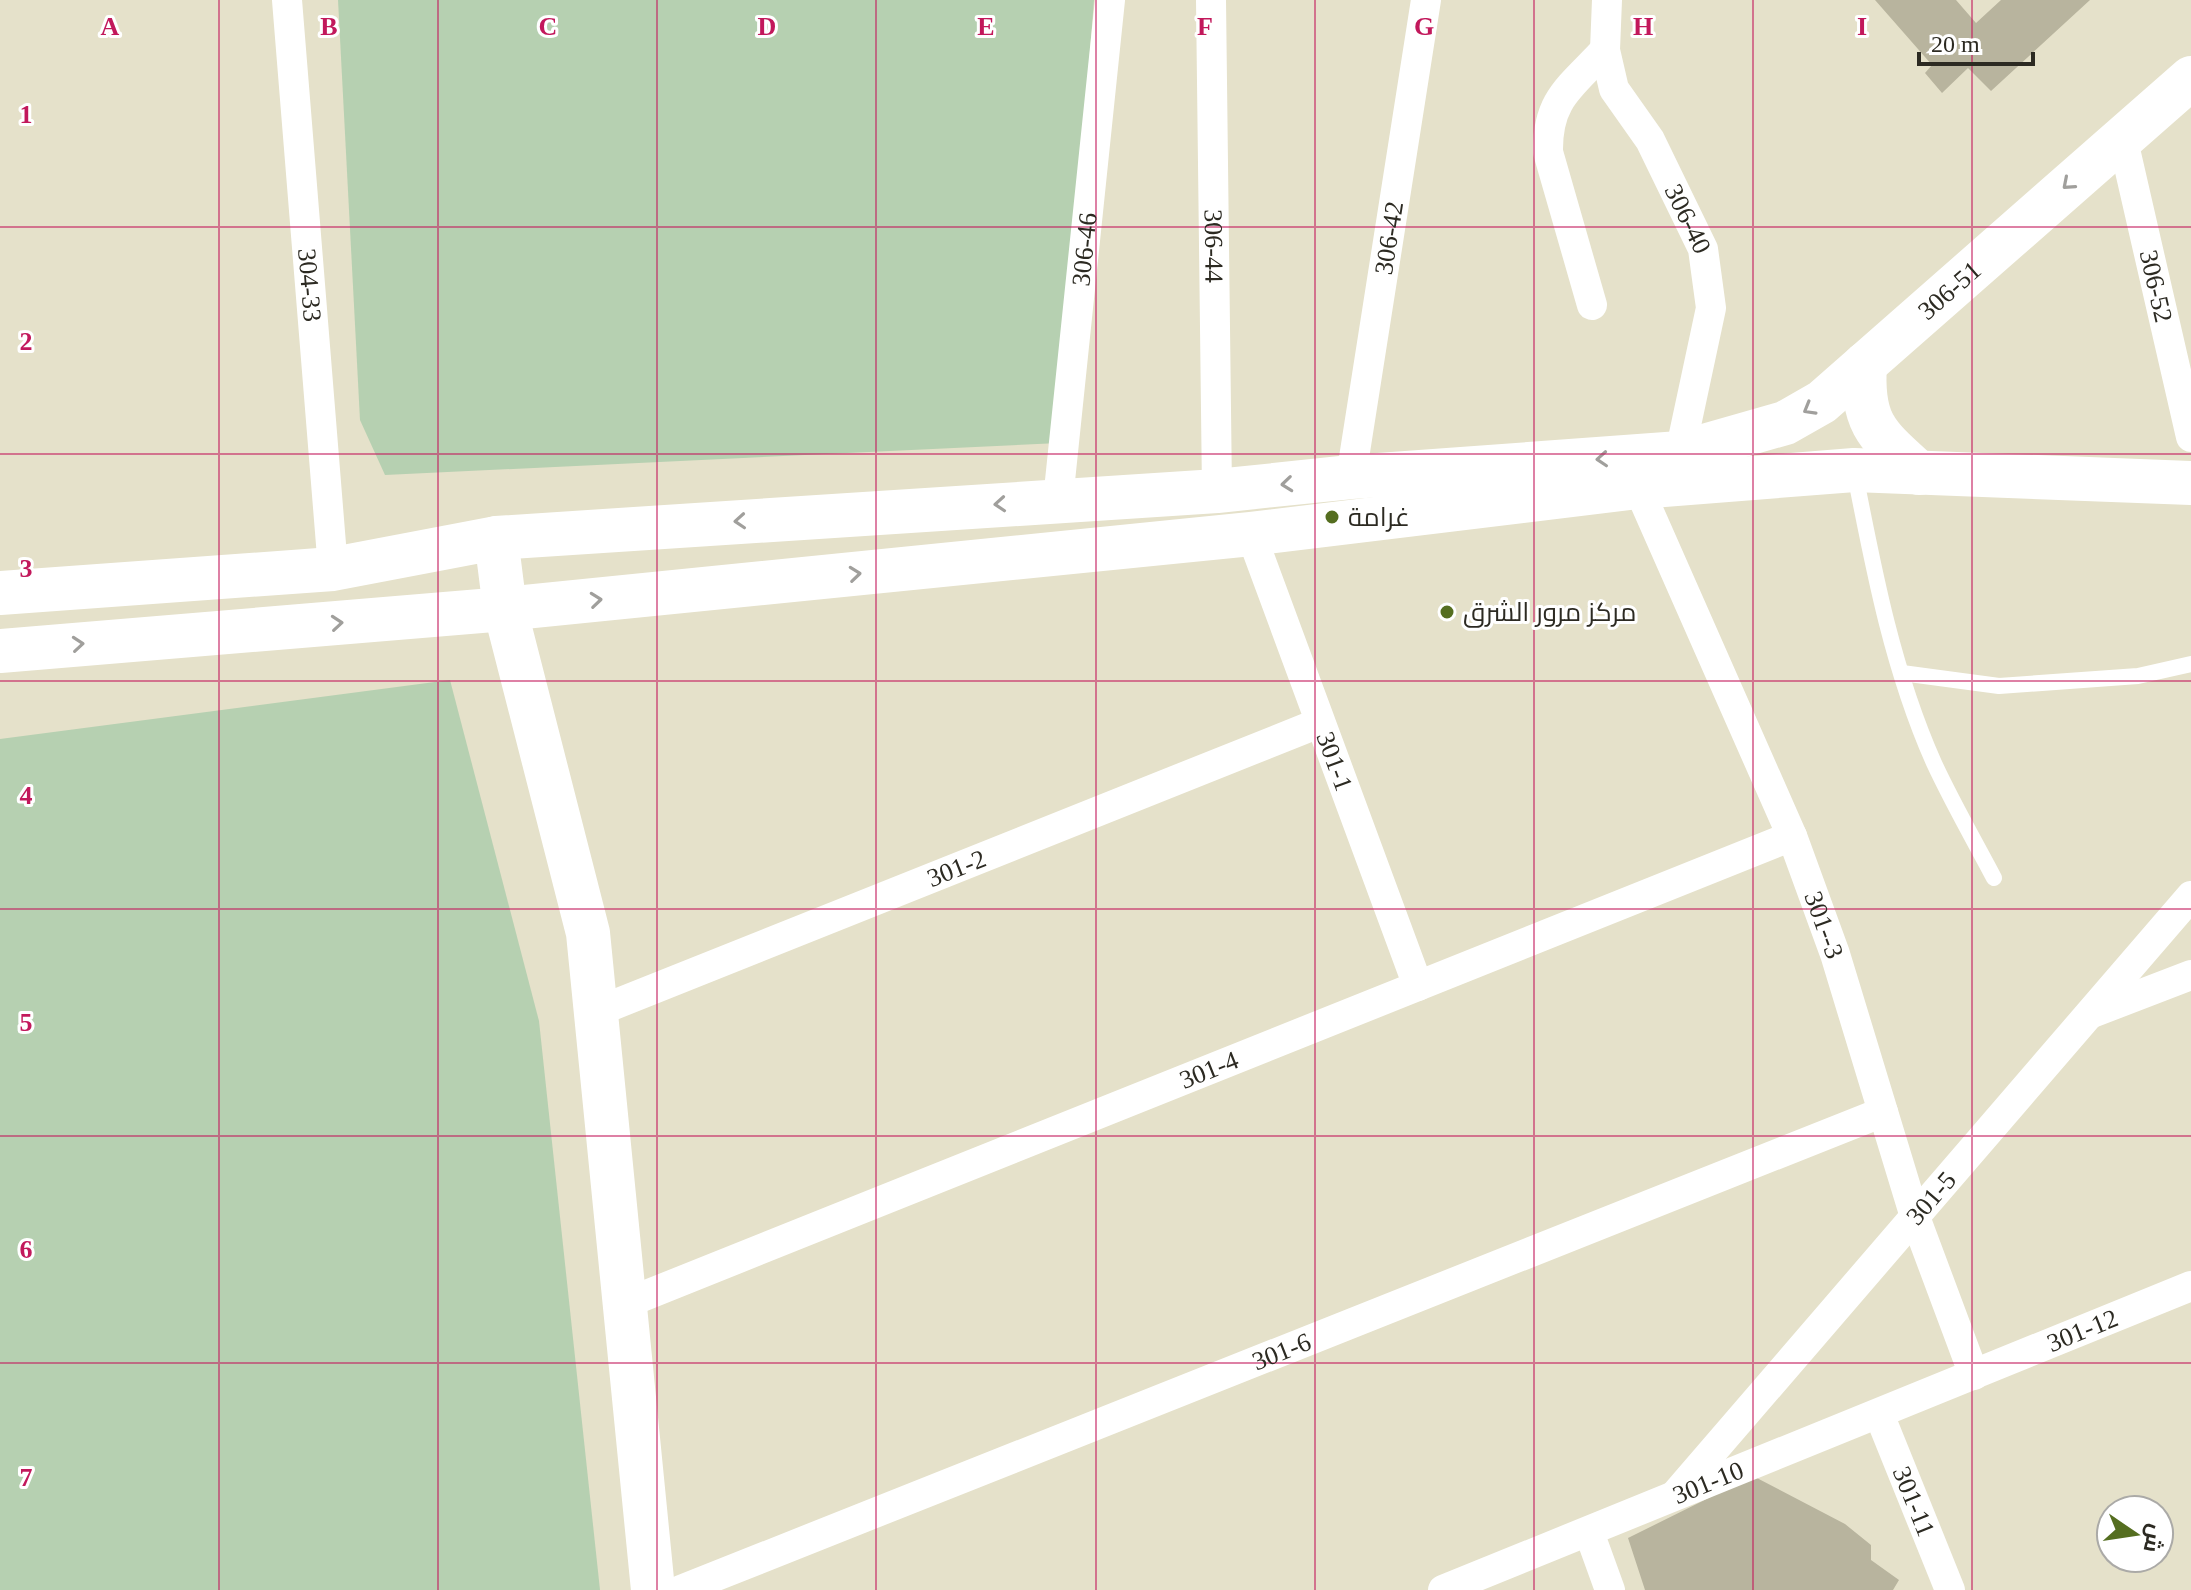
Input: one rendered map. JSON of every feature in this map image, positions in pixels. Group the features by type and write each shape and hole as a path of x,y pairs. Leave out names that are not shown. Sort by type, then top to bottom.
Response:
{"main road":[{"name":"306-51","path":"1466,488 1680,453 1785,423 1822,402 2191,78"},
{"path":"1865,364 1862,400 1879,436 1919,473"},
{"path":"0,593 333,569 496,538 1217,491 1351,477 1466,488 1638,487 1854,470 2191,483"},
{"path":"0,651 505,609 1251,534 1466,488"},
{"path":"496,538 505,609 588,933 653,1590"}],"street":[{"name":"304-33","path":"287,0 333,569"},
{"name":"306-46","path":"1058,500 1110,0"},
{"name":"306-44","path":"1211,0 1217,491"},
{"name":"306-42","path":"1351,477 1426,0"},
{"name":"306-40","path":"1607,0 1605,50 1614,89 1650,140 1703,249 1711,308 1680,453"},
{"path":"1592,305 1551,165 1547,126 1554,105 1605,50"},
{"name":"306-52","path":"2122,136 2191,437"},
{"name":"301--3","path":"1638,487 1792,836 1835,954 1915,1217 1974,1375"},
{"name":"301-1","path":"1251,534 1418,986"},
{"name":"301-2","path":"596,1012 1319,723"},
{"name":"301-4","path":"624,1304 1792,836"},
{"name":"301-5","path":"1672,1499 2191,896"},
{"path":"2089,1014 2191,975"},
{"name":"301-6","path":"681,1590 1883,1112"},
{"name":"301-12","path":"1974,1375 2191,1286"},
{"name":"301-10","path":"1443,1590 1974,1375"},
{"name":"301-11","path":"1879,1414 1950,1590"},
{"path":"1589,1532 1610,1590"}],"lane":[{"path":"1854,470 1878,599 1902,673 1934,763 1994,878"},
{"path":"1902,673 1999,686 2138,676 2191,664"}],"green space":[{"path":"338,0 1094,0 1059,443 385,475 360,420"},
{"path":"450,680 539,1021 600,1590 0,1590 0,739"}],"building":[{"path":"1875,0 1956,0 1976,23 2001,0 2090,0 1991,91 1968,68 1942,93 1925,73 1932,65"},
{"path":"1753,1476 1845,1524 1871,1545 1871,1560 1899,1580 1893,1590 1645,1590 1628,1538"}],"place":[{"name":"غرامة","path":"1332,517"},
{"name":"مرکز مرور الشرق","path":"1447,612"}]}
